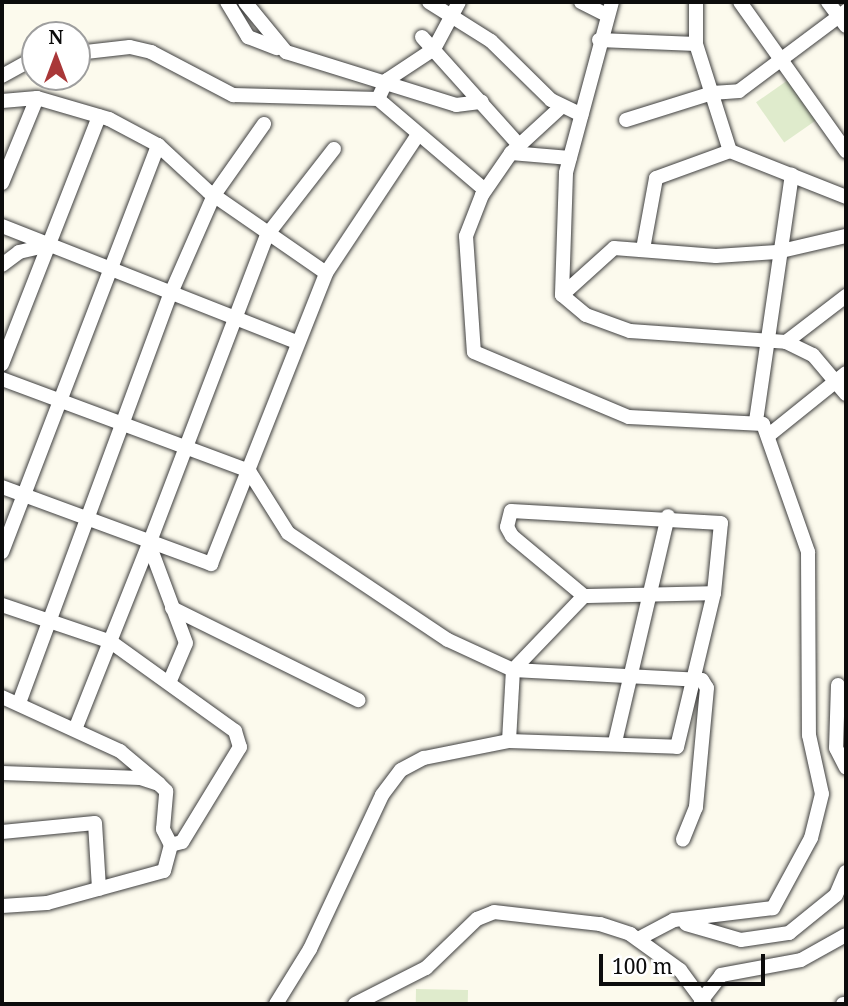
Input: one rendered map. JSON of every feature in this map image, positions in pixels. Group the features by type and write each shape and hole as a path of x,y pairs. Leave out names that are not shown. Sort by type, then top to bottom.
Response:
{"street":[{"path":"227,2 248,37 286,52 387,80 456,105 482,102"},
{"path":"245,2 286,52"},
{"path":"429,2 456,8 561,107 582,115"},
{"path":"562,295 570,159 598,40 610,9 581,2"},
{"path":"696,2 696,44 730,152"},
{"path":"740,2 846,152"},
{"path":"626,120 712,93 739,91 844,18 828,2"},
{"path":"378,99 387,80 434,49 456,8"},
{"path":"422,37 482,102 515,149 570,159"},
{"path":"598,40 696,44"},
{"path":"91,51 130,47 152,52 233,95 378,99 417,136 485,190"},
{"path":"2,76 21,66"},
{"path":"2,183 37,98"},
{"path":"2,101 37,98 99,116 158,145 214,195 267,235 326,273"},
{"path":"561,107 515,149 485,190 465,250 468,331 480,359 629,417 756,421 769,435 808,552 809,735 820,811 773,908 674,920 638,939"},
{"path":"2,364 99,116"},
{"path":"19,704 85,515 171,293 214,195 264,124"},
{"path":"2,487 24,492 85,515 149,544 211,564 326,273 417,136"},
{"path":"2,552 158,145"},
{"path":"76,727 187,447 267,235 334,149"},
{"path":"643,249 656,178 730,152 846,197"},
{"path":"756,421 765,338 792,175"},
{"path":"2,226 297,342"},
{"path":"562,295 614,248 716,256 778,252 846,236"},
{"path":"2,265 19,252 50,245"},
{"path":"562,295 586,314 630,331 704,340 765,338 786,342 813,355 841,377 846,394"},
{"path":"786,342 846,296"},
{"path":"769,435 841,377"},
{"path":"2,379 249,471 288,533 448,640 513,670 692,678 707,688 696,807 683,840"},
{"path":"276,1004 310,949 382,795 401,771 424,758 509,741 677,747 714,593 721,523 668,516 511,511 507,527 512,536 584,596"},
{"path":"615,743 668,516"},
{"path":"149,544 187,643 169,683"},
{"path":"509,741 513,670 584,596 652,590 714,593"},
{"path":"2,605 111,642 235,731 240,747 182,842 171,845"},
{"path":"172,608 358,701"},
{"path":"838,685 836,748 846,768"},
{"path":"2,697 76,727 148,769 166,792 163,830 171,845 164,871 99,890 2,906"},
{"path":"2,774 140,778 159,784"},
{"path":"2,832 94,823 99,890"},
{"path":"674,920 741,940 789,933 836,895 846,872"},
{"path":"355,1004 426,968 477,919 494,912 600,924 638,939 681,970 703,1002 721,975 801,960 846,935"}],"green space":[{"path":"788,80 816,120 784,143 756,102"},
{"path":"416,989 468,990 468,1004 416,1004"}]}
